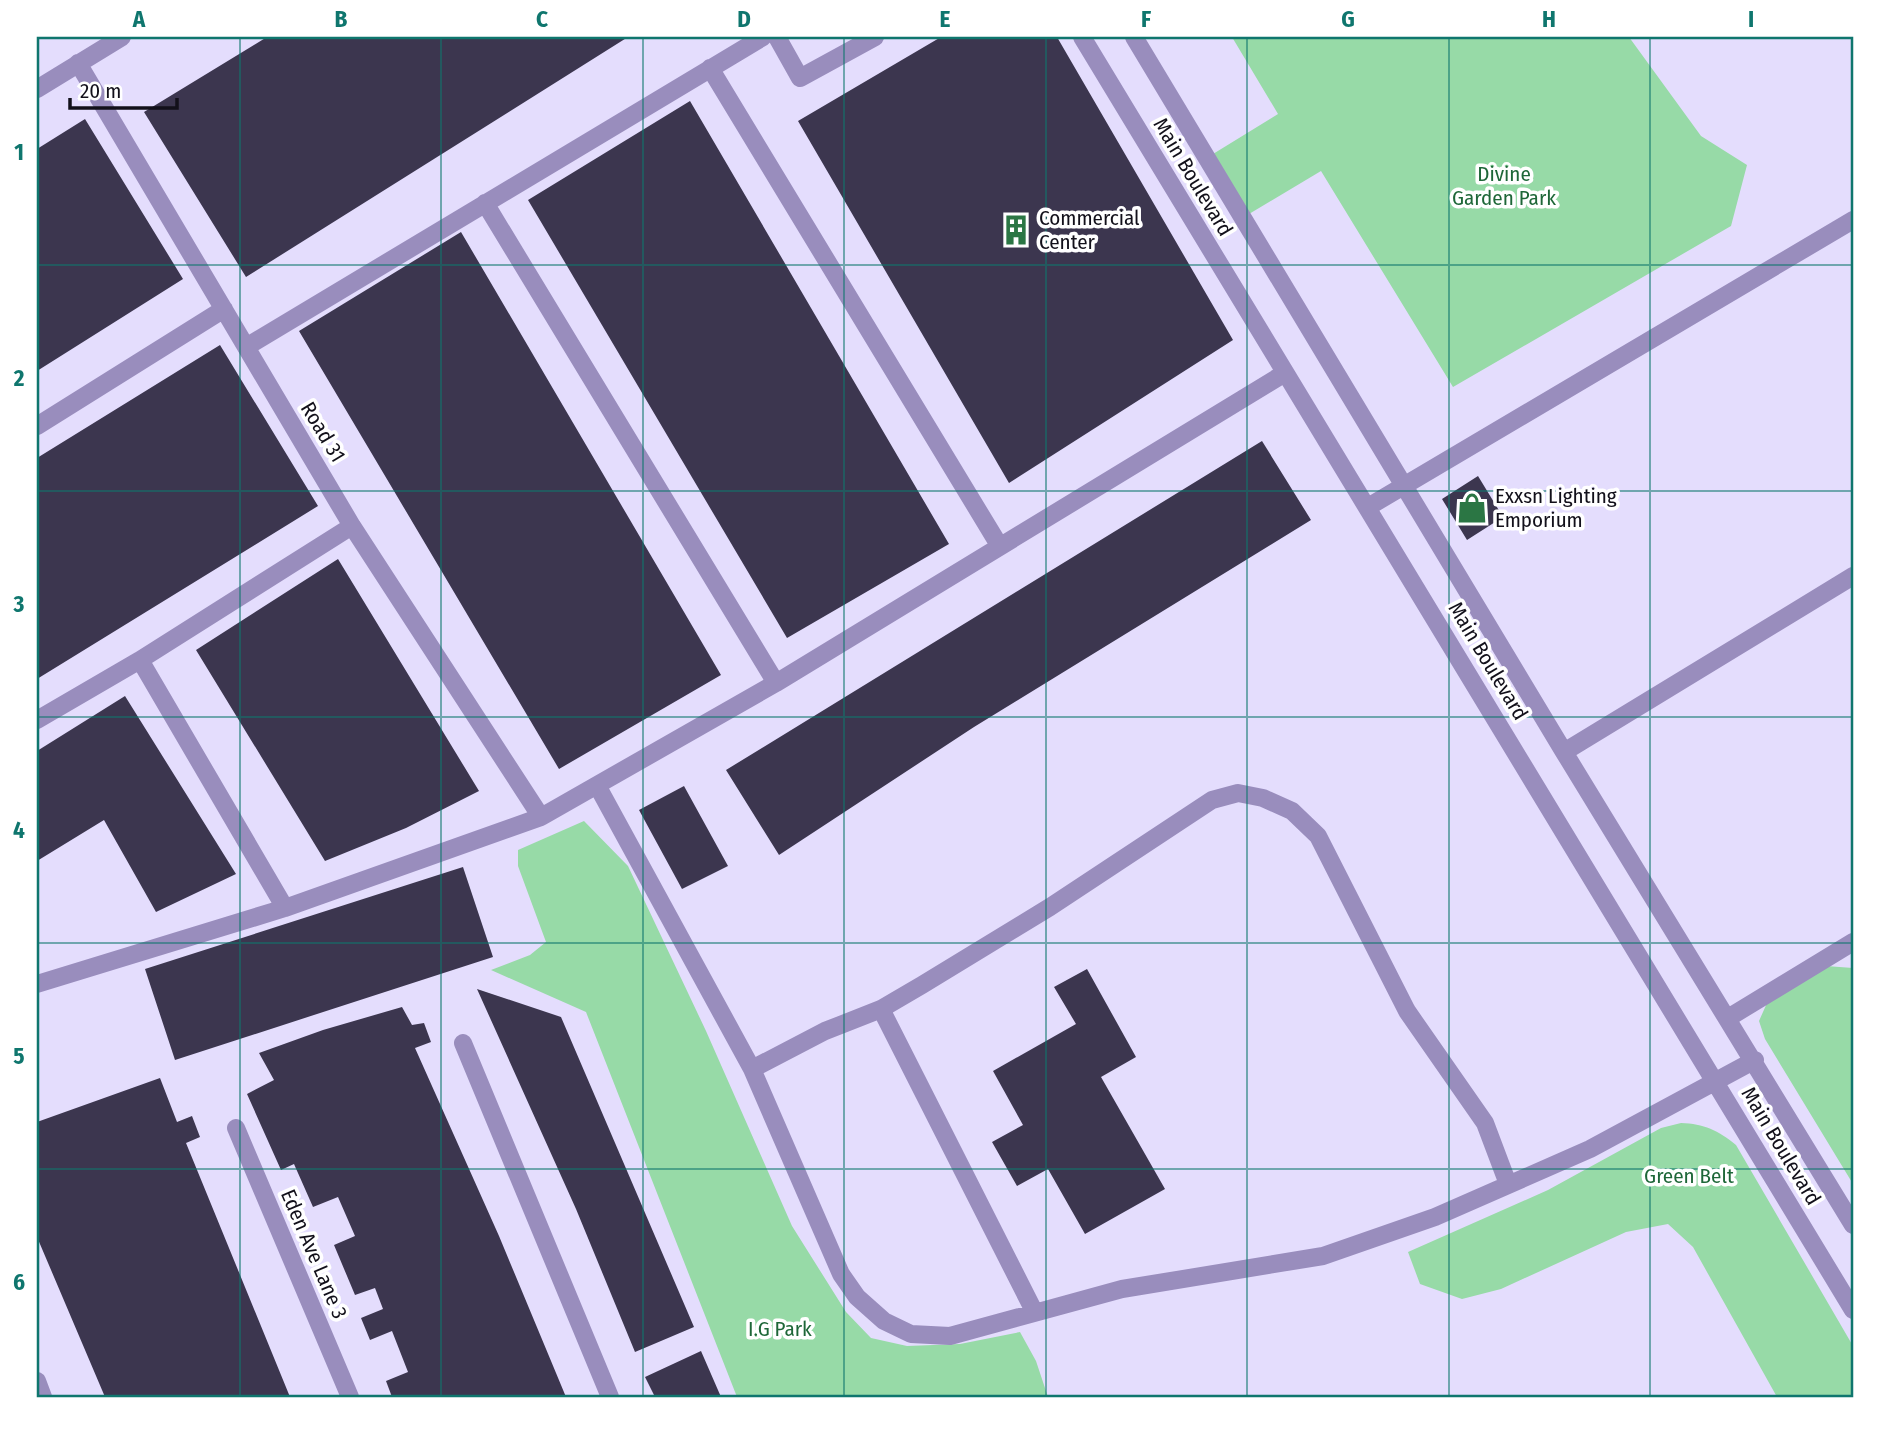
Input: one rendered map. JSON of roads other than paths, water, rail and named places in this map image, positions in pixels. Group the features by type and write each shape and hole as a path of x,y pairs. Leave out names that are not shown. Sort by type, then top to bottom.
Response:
{"street":[{"path":"37,89 122,37"},
{"path":"246,347 763,37"},
{"path":"777,37 800,78 875,37"},
{"name":"Main Boulevard","path":"1082,37 1853,1310"},
{"name":"Main Boulevard","path":"1134,37 1564,752 1755,1060 1853,1225"},
{"name":"Road 31","path":"78,63 352,526 541,817"},
{"path":"710,68 999,545"},
{"path":"485,203 776,683"},
{"path":"1368,507 1853,220"},
{"path":"37,426 224,310"},
{"path":"37,984 285,908 541,817 598,787 776,683 1285,373"},
{"path":"37,720 140,660 352,526"},
{"path":"1564,752 1853,576"},
{"path":"140,660 285,908"},
{"path":"598,787 752,1069 841,1274 857,1297 884,1321 911,1334 950,1336 1122,1289 1323,1256 1436,1217 1590,1149 1755,1060"},
{"path":"752,1069 825,1031 881,1009 1050,907 1212,800 1238,793 1263,798 1292,811 1318,836 1407,1011 1485,1123 1495,1142 1508,1184"},
{"path":"1728,1018 1853,942"},
{"path":"881,1009 1034,1311"},
{"path":"463,1044 610,1397"},
{"name":"Eden Ave Lane 3","path":"236,1128 350,1397"},
{"path":"37,1381 43,1397"}],"place":[{"name":"Commercial Center","path":"1016,230"},
{"name":"Exxsn Lighting Emporium","path":"1472,508"}],"park label":[{"name":"Divine Garden Park","path":"1504,186"},
{"name":"Green Belt","path":"1689,1176"},
{"name":"I.G Park","path":"780,1329"}]}
